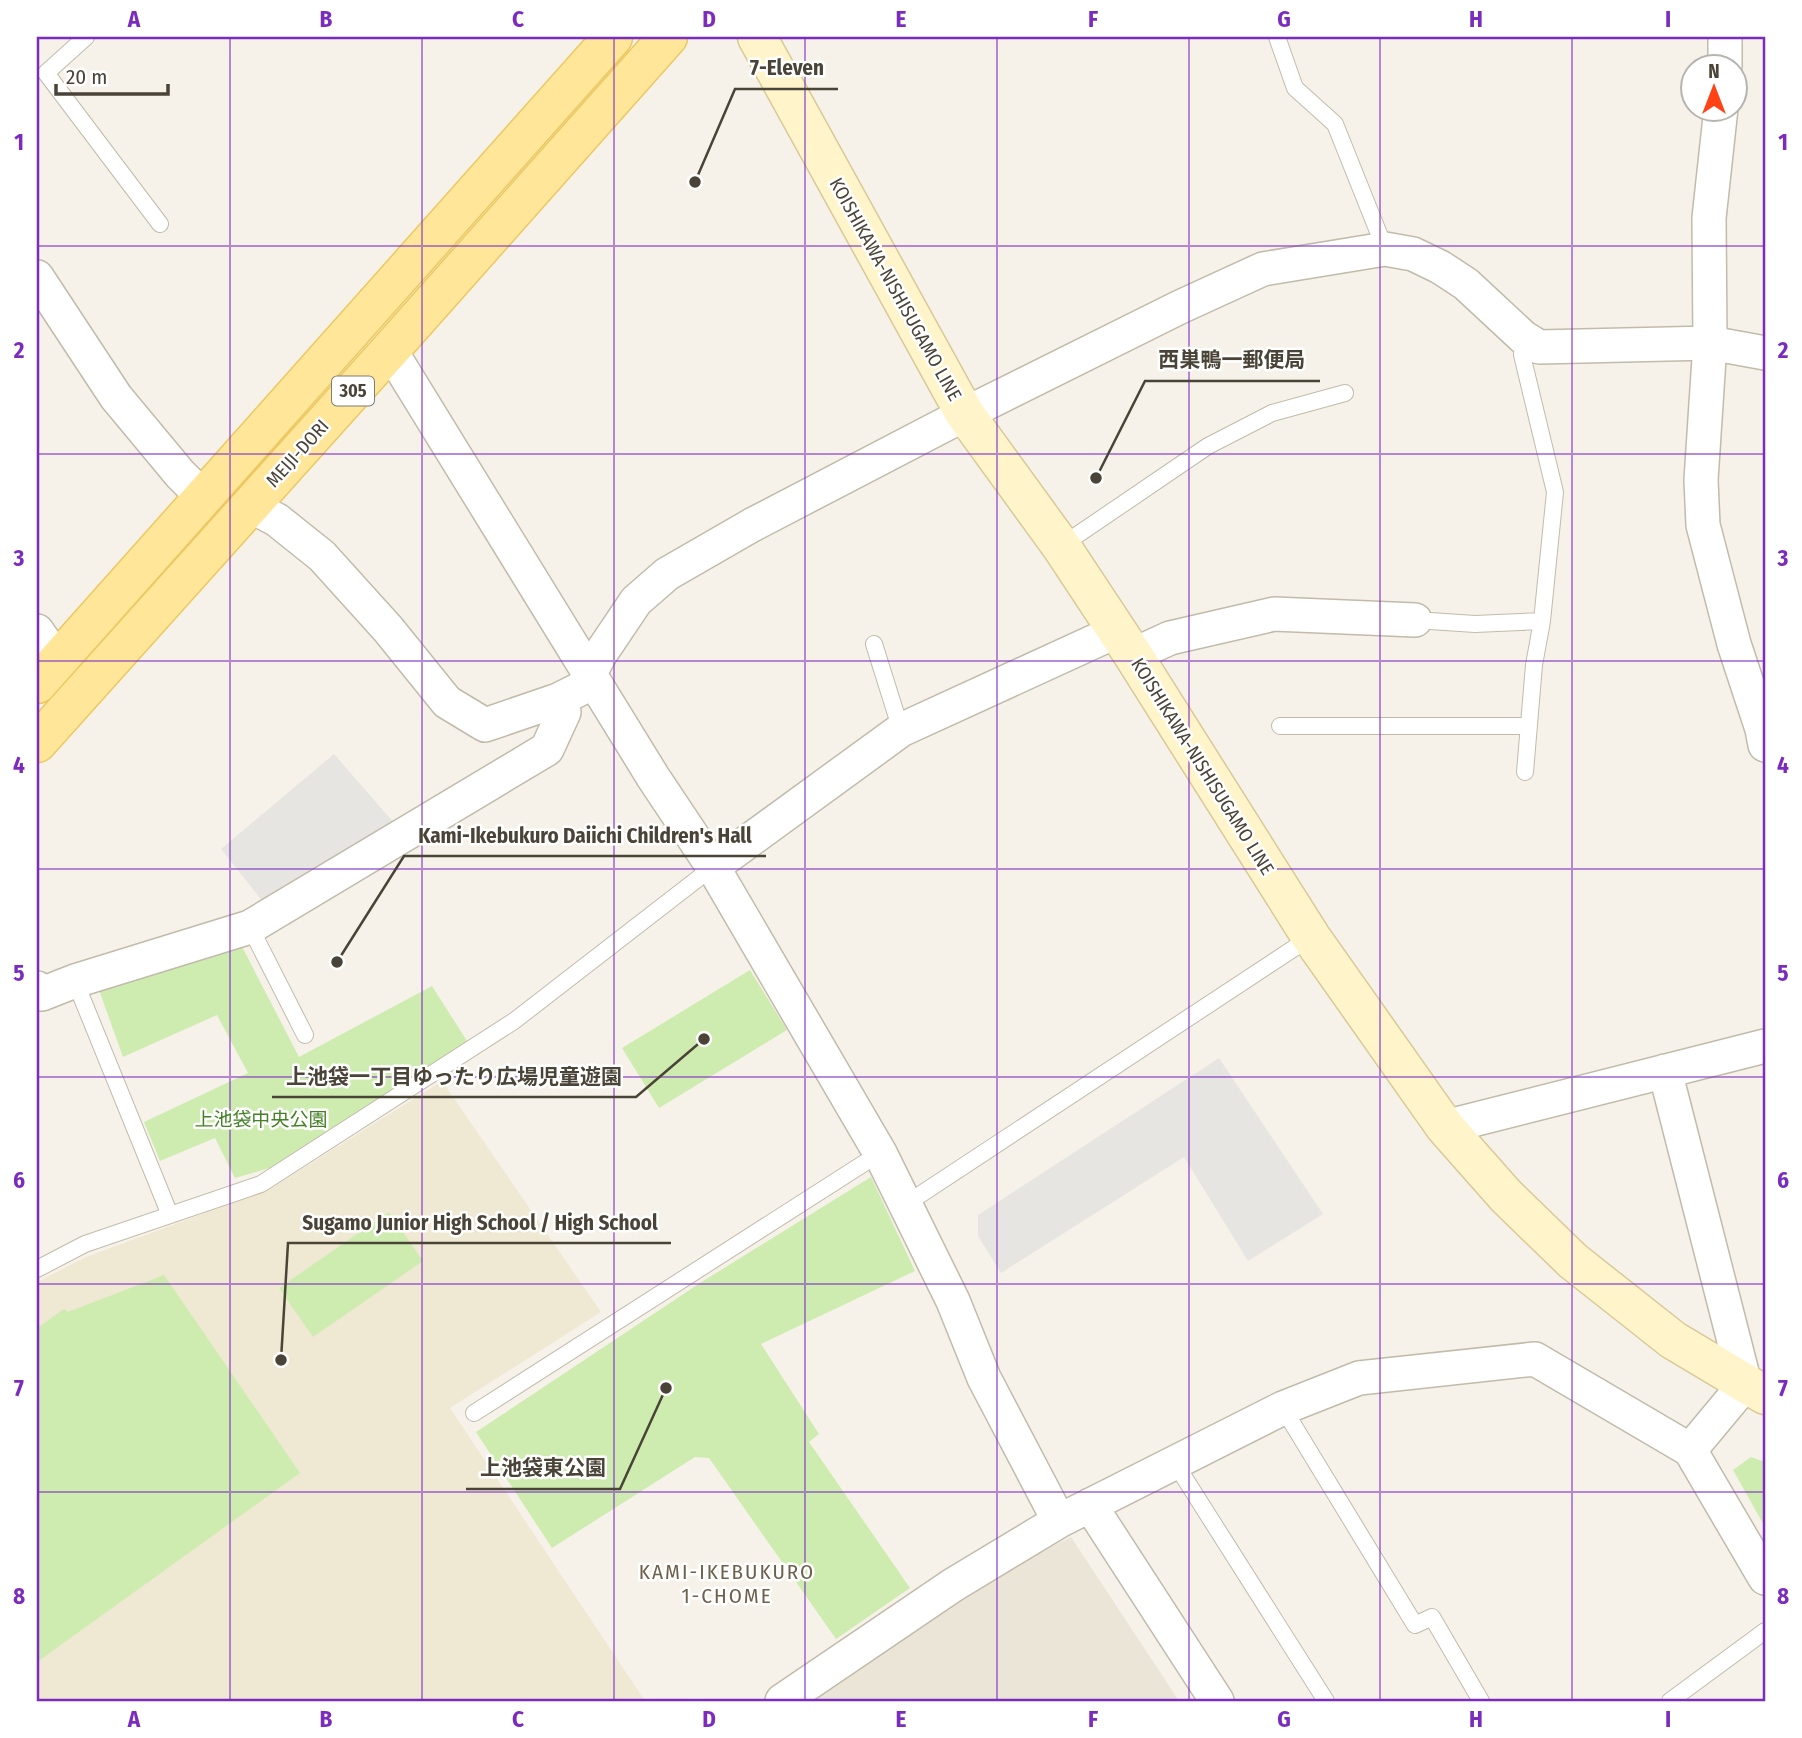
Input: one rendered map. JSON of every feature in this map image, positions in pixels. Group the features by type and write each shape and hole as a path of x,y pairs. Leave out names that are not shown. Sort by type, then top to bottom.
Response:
{"main road":[{"name":"305","path":"44,659 202,496 613,37"},
{"name":"MEIJI-DORI","path":"37,743 668,37"},
{"name":"KOISHIKAWA-NISHISUGAMO LINE","path":"757,37 965,414 1060,546 1125,643 1311,937 1445,1127 1506,1196 1573,1261 1673,1340 1760,1392"}],"street":[{"path":"1719,122 1709,218 1710,344 1701,480 1703,525 1734,644 1765,745"},
{"path":"249,505 277,520 323,556 388,629 447,702 485,725 558,700 582,688 636,601 667,574 752,524 965,414 1180,307 1263,269 1385,249 1413,254 1440,267 1466,284 1523,337 1539,346 1710,344 1765,352"},
{"path":"37,277 116,397 180,474 202,496"},
{"path":"390,350 653,777 713,867 880,1153 953,1301 984,1378 1059,1521"},
{"path":"713,867 901,730 1125,643 1171,638 1274,614 1415,620"},
{"path":"38,993 250,927 547,749 564,712 558,700"},
{"path":"1445,1127 1765,1045"},
{"path":"1665,1071 1760,1392 1690,1450"},
{"path":"782,1701 953,1585 1059,1521 1283,1408 1359,1378 1535,1359 1690,1450 1765,1578"},
{"path":"1090,1505 1217,1701"}],"lane":[{"path":"86,37 46,73 160,224"},
{"path":"1277,37 1295,88 1335,124 1385,249"},
{"path":"1523,337 1522,355 1555,492 1542,621 1534,665 1525,772"},
{"path":"1060,546 1208,446 1272,413 1345,393"},
{"path":"1415,620 1475,624 1542,621"},
{"path":"874,644 901,730"},
{"path":"1280,726 1528,726"},
{"path":"37,1269 85,1244 261,1184 514,1021 713,867"},
{"path":"250,927 305,1035"},
{"path":"906,1204 1311,937"},
{"path":"75,981 170,1215"},
{"path":"474,1413 880,1153"},
{"path":"1283,1408 1415,1625 1432,1617 1481,1701"},
{"path":"1175,1463 1326,1701"},
{"path":"1670,1701 1765,1632"}],"shaded area":[{"path":"334,754 395,824 264,903 221,849"},
{"path":"1219,1058 1323,1214 1248,1261 1184,1157 1001,1273 978,1236 978,1215"},
{"path":"442,1081 601,1312 450,1408 645,1701 37,1701 37,1282 86,1257 270,1189"},
{"path":"1071,1537 1179,1701 802,1701 955,1597"}],"green space":[{"name":"上池袋中央公園","path":"237,937 299,1057 432,986 467,1041 270,1168 235,1178 215,1138 160,1161 144,1122 248,1073 217,1015 123,1057 99,990"},
{"path":"750,970 787,1030 659,1108 622,1048"},
{"path":"871,1177 915,1271 761,1344 819,1434 809,1442 910,1588 836,1639 709,1458 695,1457 552,1548 476,1432 700,1283"},
{"path":"389,1212 423,1261 313,1337 279,1288"},
{"path":"164,1275 300,1473 37,1662 37,1328 64,1309 68,1312"},
{"path":"1751,1457 1765,1462 1765,1527 1733,1470"}],"place":[{"name":"7-Eleven","path":"695,182"},
{"name":"西巣鴨一郵便局","path":"1096,478"},
{"name":"Kami-Ikebukuro Daiichi Children's Hall","path":"337,962"},
{"name":"上池袋一丁目ゆったり広場児童遊園","path":"704,1039"},
{"name":"Sugamo Junior High School / High School","path":"281,1360"},
{"name":"上池袋東公園","path":"666,1388"}],"district":[{"name":"KAMI-IKEBUKURO 1-CHOME","path":"727,1584"}]}
